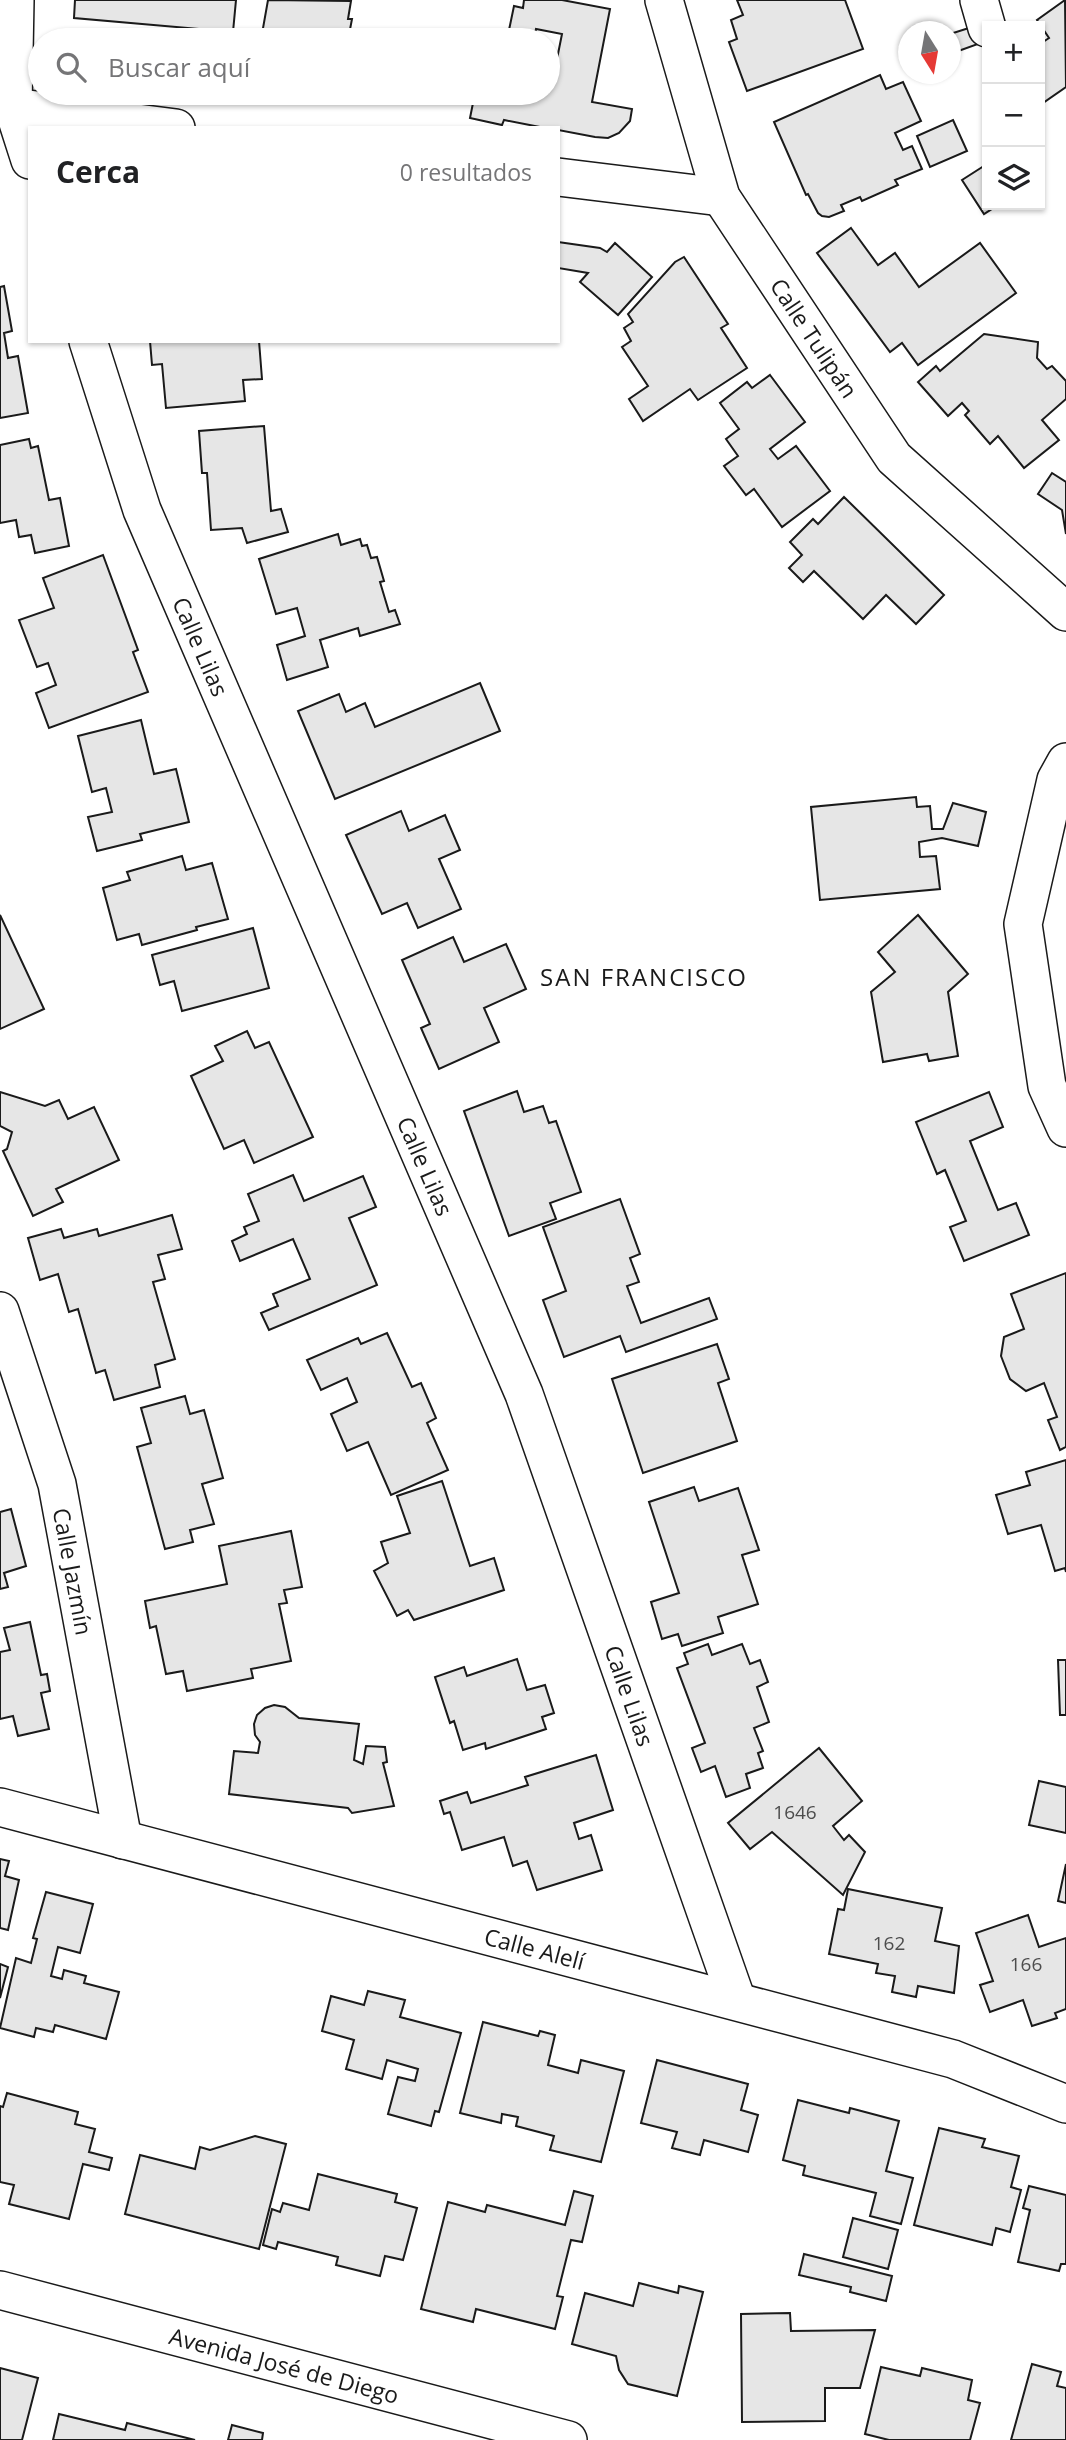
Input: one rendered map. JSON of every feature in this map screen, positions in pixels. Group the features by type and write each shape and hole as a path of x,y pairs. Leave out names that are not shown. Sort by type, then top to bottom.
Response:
{"street":[{"path":"15,0 6,108 28,156"},
{"name":"Calle Tulipán","path":"664,0 720,197 894,458 1066,612"},
{"path":"979,0 985,21"},
{"path":"6,108 159,126"},
{"path":"560,177 720,197"},
{"name":"Calle Lilas","path":"89,343 142,510 524,1394 737,2001"},
{"path":"1066,762 1056,780 1023,924 1047,1086 1066,1128"},
{"name":"Calle Jazmín","path":"0,1311 57,1484 123,1840"},
{"name":"Calle Alelí","path":"0,1807 953,2059 1066,2104"},
{"name":"Avenida José de Diego","path":"0,2290 568,2440"}],"building":[{"path":"75,0 236,0 233,28 188,28 74,18"},
{"path":"268,0 351,1 348,19 352,19 350,28 263,28"},
{"path":"524,0 562,0 610,9 592,102 632,109 630,121 619,133 608,138 595,137 560,130 560,126 535,126 504,120 502,125 470,118 473,105 560,105 560,28 509,28 514,6 523,8"},
{"path":"737,0 845,0 863,49 747,91 729,42 737,39 731,20 743,15"},
{"path":"1065,0 1066,87 1045,102 1045,41 1049,38 1045,32 1045,21 1037,20"},
{"path":"972,27 978,44 961,50 961,30"},
{"path":"880,75 886,89 904,84 921,121 895,133 903,150 912,146 922,169 895,180 898,185 862,201 860,197 841,205 844,211 829,217 822,216 808,194 806,195 774,122"},
{"path":"953,120 967,151 930,167 917,136"},
{"path":"982,167 982,210 990,210 984,214 962,180"},
{"path":"851,228 878,265 895,253 919,287 980,243 1016,293 918,365 902,343 890,352 817,253"},
{"path":"560,242 600,248 607,252 615,243 652,277 618,315 580,282 588,273 560,268"},
{"path":"684,257 728,324 721,328 747,368 698,400 690,389 643,421 629,399 648,386 622,347 631,341 624,328 633,322 628,314 675,262"},
{"path":"4,286 12,331 4,333 8,358 18,356 28,413 0,418 0,287"},
{"path":"984,334 1038,342 1037,358 1047,369 1052,366 1066,381 1066,399 1042,420 1059,440 1024,468 998,436 990,444 965,415 969,411 962,403 948,416 918,382 936,366 940,371"},
{"path":"150,343 259,343 262,379 243,380 245,401 166,408 162,364 152,365"},
{"path":"770,375 805,422 770,449 778,459 796,446 830,491 782,527 754,489 746,495 724,466 738,456 726,439 739,429 720,403 747,382 752,388"},
{"path":"264,426 271,511 281,509 288,532 247,543 242,528 211,530 207,473 202,473 199,431"},
{"path":"29,439 31,448 38,446 49,500 60,498 69,546 35,553 31,535 19,537 16,520 0,523 0,445"},
{"path":"1052,473 1066,482 1066,534 1062,510 1038,494"},
{"path":"844,497 944,595 916,624 886,595 863,619 814,571 803,582 789,568 802,555 790,542 813,519 818,524"},
{"path":"338,534 341,545 360,539 362,546 367,545 371,558 377,557 384,581 380,582 389,612 395,610 400,624 360,636 358,628 320,640 328,667 287,680 277,645 305,636 297,608 276,614 259,559"},
{"path":"103,555 138,650 133,652 148,692 49,728 36,693 56,685 48,663 37,667 19,620 54,608 43,578"},
{"path":"480,683 500,731 335,799 298,711 339,694 346,712 365,703 375,727"},
{"path":"141,720 154,774 176,769 189,822 140,834 142,840 97,851 88,817 112,812 106,788 92,792 78,736"},
{"path":"916,797 917,807 930,806 932,829 943,829 953,803 986,812 978,846 942,838 919,842 920,857 936,856 940,889 820,900 811,807"},
{"path":"401,811 409,831 445,815 460,850 439,859 461,909 418,928 407,903 382,914 346,835"},
{"path":"182,856 186,870 212,863 228,919 142,945 139,934 117,940 103,888 130,880 127,872"},
{"path":"0,915 44,1009 0,1029"},
{"path":"918,915 968,974 948,992 958,1056 929,1061 927,1054 883,1062 871,992 895,972 878,952"},
{"path":"253,928 269,988 182,1011 174,981 160,985 152,955"},
{"path":"453,937 464,962 506,944 526,989 484,1008 499,1042 439,1069 421,1028 430,1024 402,960"},
{"path":"247,1031 255,1048 269,1042 313,1137 254,1163 244,1140 224,1149 191,1076 223,1061 215,1046"},
{"path":"517,1091 524,1112 543,1106 549,1123 556,1121 581,1192 550,1203 556,1219 509,1236 464,1111"},
{"path":"0,1092 45,1106 59,1100 68,1119 94,1107 119,1160 56,1189 63,1202 33,1216 3,1151 7,1149 12,1132 0,1126"},
{"path":"989,1092 1003,1127 970,1141 998,1210 1016,1203 1029,1235 964,1261 950,1227 966,1221 945,1170 937,1174 916,1122"},
{"path":"293,1175 304,1201 363,1176 376,1207 349,1218 377,1285 269,1330 261,1313 278,1306 273,1294 310,1279 293,1239 240,1261 232,1241 247,1234 244,1227 259,1221 248,1194"},
{"path":"620,1199 640,1254 630,1258 639,1282 627,1286 641,1323 709,1298 717,1319 626,1352 620,1336 564,1357 543,1300 566,1291 543,1227"},
{"path":"172,1215 182,1249 158,1255 165,1279 153,1282 175,1359 155,1365 160,1387 114,1400 105,1370 96,1373 78,1309 69,1312 58,1274 40,1280 28,1238 61,1229 64,1238 97,1229 99,1236"},
{"path":"1066,1273 1066,1447 1060,1450 1048,1420 1057,1417 1044,1383 1026,1391 1010,1379 1001,1356 1004,1337 1024,1329 1011,1294"},
{"path":"387,1333 412,1387 421,1383 436,1418 427,1423 448,1470 391,1495 368,1442 347,1451 331,1414 357,1402 347,1378 321,1390 307,1360 358,1338 361,1344"},
{"path":"717,1344 729,1379 718,1383 737,1441 643,1473 612,1379"},
{"path":"185,1396 190,1414 204,1410 223,1478 202,1484 214,1524 190,1530 193,1542 165,1549 137,1447 151,1443 141,1408"},
{"path":"1066,1460 1066,1572 1065,1568 1055,1571 1041,1525 1008,1534 996,1495 1030,1485 1026,1472"},
{"path":"442,1481 470,1566 494,1558 504,1590 414,1620 408,1610 397,1616 374,1571 388,1563 381,1542 410,1533 397,1496"},
{"path":"694,1487 699,1501 738,1488 759,1550 742,1555 758,1604 718,1617 723,1633 682,1646 678,1634 662,1639 651,1602 679,1593 649,1502"},
{"path":"11,1509 26,1566 4,1573 8,1587 0,1589 0,1512"},
{"path":"291,1531 302,1587 284,1590 287,1603 279,1604 291,1661 251,1669 253,1678 187,1691 183,1671 166,1674 156,1626 150,1628 145,1601 227,1584 219,1546"},
{"path":"30,1622 41,1675 47,1674 50,1691 41,1693 49,1729 18,1736 13,1716 0,1719 0,1652 10,1650 4,1628"},
{"path":"708,1644 712,1655 742,1644 750,1664 760,1660 768,1682 757,1687 769,1722 754,1728 763,1751 758,1753 763,1768 746,1774 750,1788 726,1797 715,1766 701,1772 692,1748 705,1743 677,1668 688,1664 684,1653"},
{"path":"517,1659 527,1690 545,1685 554,1713 542,1717 546,1729 486,1749 485,1743 463,1750 454,1721 450,1723 435,1677 464,1667 467,1676"},
{"path":"1058,1660 1066,1660 1066,1715 1060,1715"},
{"path":"274,1705 285,1707 299,1718 359,1724 354,1760 363,1764 366,1746 385,1747 387,1762 383,1763 394,1806 352,1813 348,1808 229,1794 234,1751 258,1753 260,1742 255,1735 254,1724 257,1715"},
{"path":"819,1748 862,1801 833,1826 844,1840 849,1835 865,1852 843,1895 772,1832 750,1849 728,1823"},
{"path":"596,1755 613,1810 574,1823 579,1839 591,1835 602,1870 537,1890 527,1861 513,1866 504,1837 462,1850 450,1812 444,1814 440,1801 467,1792 471,1803 528,1785 525,1777"},
{"path":"1039,1781 1066,1787 1066,1833 1029,1825"},
{"path":"0,1859 9,1861 5,1876 19,1880 8,1930 0,1928"},
{"path":"1066,1864 1066,1903 1058,1901"},
{"path":"848,1889 942,1908 935,1941 959,1946 954,1993 918,1986 916,1997 892,1992 895,1976 876,1973 878,1964 829,1954 838,1909 844,1910"},
{"path":"46,1892 93,1904 80,1953 58,1947 51,1976 62,1979 64,1970 86,1976 84,1983 119,1992 106,2039 55,2025 53,2032 36,2028 34,2037 0,2028 16,1958 31,1963 37,1939 33,1938"},
{"path":"1028,1915 1039,1947 1066,1938 1066,2009 1055,2013 1057,2018 1032,2026 1023,2000 990,2012 980,1985 993,1981 976,1933"},
{"path":"0,1964 8,1967 0,1998"},
{"path":"368,1991 405,2000 400,2017 461,2033 439,2112 435,2111 431,2126 388,2114 398,2077 415,2081 418,2069 387,2060 382,2079 346,2069 354,2040 322,2031 331,1996 364,2005"},
{"path":"483,2022 538,2036 540,2031 555,2035 548,2065 578,2073 581,2060 624,2071 601,2162 550,2150 554,2136 516,2126 518,2117 502,2114 501,2123 460,2113"},
{"path":"657,2060 748,2084 741,2110 758,2115 748,2152 704,2140 700,2155 672,2148 677,2132 641,2123"},
{"path":"7,2093 78,2112 75,2124 95,2129 89,2152 112,2158 109,2170 83,2164 69,2219 9,2204 14,2185 0,2182 0,2106 3,2107"},
{"path":"798,2100 849,2113 850,2108 899,2121 886,2171 913,2178 901,2224 870,2216 876,2193 803,2175 805,2166 783,2160"},
{"path":"939,2128 985,2139 982,2147 1019,2156 1011,2187 1021,2190 1010,2232 996,2228 992,2245 914,2225"},
{"path":"255,2136 286,2144 259,2249 125,2214 140,2155 195,2169 200,2147 210,2150"},
{"path":"318,2174 397,2194 395,2202 417,2208 403,2260 385,2256 380,2276 336,2265 338,2257 278,2242 276,2249 263,2245 272,2209 280,2212 283,2203 309,2210"},
{"path":"1029,2186 1066,2195 1066,2264 1061,2264 1059,2271 1018,2262 1030,2210 1023,2208"},
{"path":"574,2191 593,2196 582,2242 571,2240 557,2296 563,2297 555,2329 476,2309 473,2322 421,2309 448,2202 485,2212 487,2205 565,2225"},
{"path":"853,2218 898,2230 888,2269 843,2257"},
{"path":"804,2254 892,2276 886,2301 850,2292 851,2287 799,2275"},
{"path":"639,2283 678,2293 679,2286 703,2292 677,2396 628,2384 619,2370 616,2356 572,2344 585,2293 633,2306"},
{"path":"790,2313 791,2331 875,2330 860,2388 825,2388 825,2421 742,2422 741,2314"},
{"path":"1032,2364 1061,2372 1057,2386 1066,2388 1066,2440 1011,2440"},
{"path":"881,2367 920,2376 922,2368 972,2380 968,2400 980,2403 970,2440 889,2440 865,2434"},
{"path":"0,2368 38,2378 22,2440 0,2440"},
{"path":"59,2414 125,2430 127,2423 195,2440 53,2440"},
{"path":"232,2425 263,2433 262,2440 228,2440"}],"district":[{"name":"SAN FRANCISCO","path":"644,976"}]}
